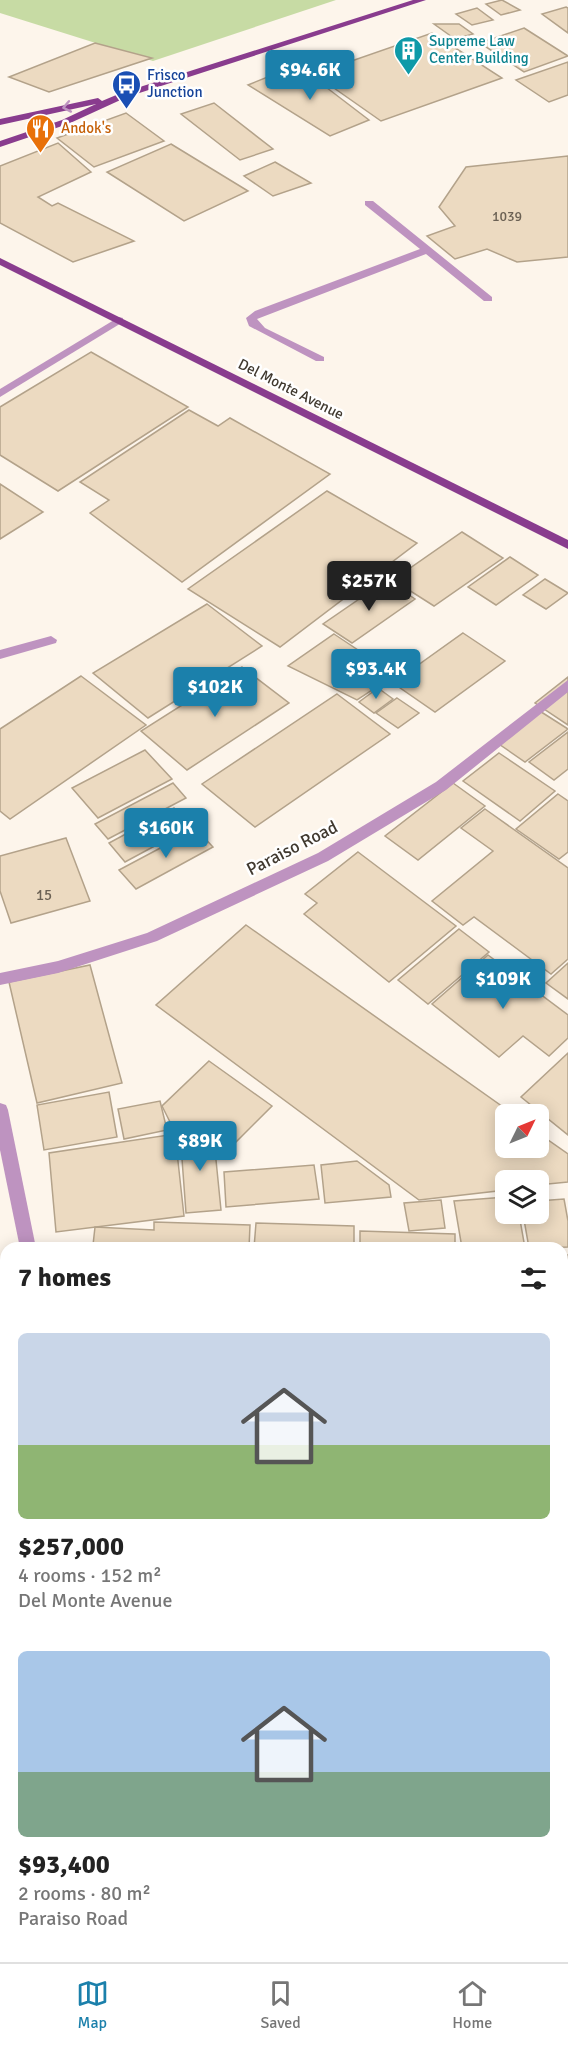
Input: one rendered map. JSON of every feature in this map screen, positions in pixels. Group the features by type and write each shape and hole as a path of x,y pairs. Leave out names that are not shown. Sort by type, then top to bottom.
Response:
{"main road":[{"path":"0,122 124,95 422,0"},
{"path":"0,144 66,122 124,95"},
{"name":"Del Monte Avenue","path":"0,261 568,544"}],"street":[{"path":"369,203 488,299"},
{"path":"320,359 261,330 253,324 251,318 427,250"},
{"path":"0,394 119,320"},
{"path":"0,655 51,640"},
{"name":"Paraiso Road","path":"0,979 58,967 152,937 323,857 441,786 568,685"},
{"path":"0,1110 27,1242"}],"green space":[{"path":"0,0 336,0 153,61 0,13"}],"building":[{"path":"502,0 520,10 501,15 486,4"},
{"path":"477,8 493,20 472,25 456,14"},
{"path":"568,8 568,33 542,14"},
{"path":"434,24 459,24 473,34 455,39"},
{"path":"524,28 568,56 524,72 480,43"},
{"name":"Supreme Law Center Building","path":"432,33 502,78 381,121 314,74"},
{"path":"95,43 152,58 49,92 9,77"},
{"path":"568,62 568,95 549,102 516,80"},
{"path":"297,65 369,120 330,136 248,85"},
{"path":"214,103 273,149 240,160 181,114"},
{"path":"126,113 164,141 94,167 57,138"},
{"path":"58,143 91,172 38,197 52,206 58,203 134,241 73,262 0,223 0,166"},
{"path":"171,144 248,191 184,221 107,172"},
{"path":"568,156 568,257 517,262 487,249 455,259 427,236 455,226 439,207 466,167"},
{"path":"275,162 311,183 273,196 244,176"},
{"path":"91,352 188,407 58,491 0,455 0,407"},
{"path":"189,410 218,426 230,418 330,474 182,582 90,513 109,500 80,482"},
{"path":"0,484 43,512 0,539"},
{"path":"327,491 417,543 280,647 188,589"},
{"path":"462,532 503,558 434,606 393,580"},
{"path":"510,557 538,575 496,605 468,587"},
{"path":"545,579 568,593 546,609 523,595"},
{"path":"387,580 415,599 352,643 323,624"},
{"path":"207,604 262,646 148,718 93,673"},
{"path":"463,633 505,661 435,712 393,683"},
{"path":"334,634 364,654 352,662 383,683 357,700 288,666"},
{"path":"242,667 289,703 187,770 141,731"},
{"path":"81,676 146,725 10,819 0,811 0,729"},
{"path":"568,677 568,725 535,703"},
{"path":"378,688 393,699 374,713 359,702"},
{"path":"337,694 390,734 255,827 202,784"},
{"path":"397,698 419,713 398,728 376,713"},
{"path":"535,708 568,729 525,762 493,740"},
{"path":"568,732 568,769 554,780 529,762"},
{"path":"145,750 172,779 98,818 72,788"},
{"path":"499,753 555,791 520,821 463,781"},
{"path":"173,783 186,798 108,839 95,824"},
{"path":"453,783 485,806 418,860 385,836"},
{"path":"558,794 568,801 568,852 559,859 516,829"},
{"path":"174,808 190,827 125,862 109,843"},
{"path":"485,809 568,868 568,959 551,974 474,917 463,925 432,901 493,851 461,828"},
{"path":"196,829 213,847 136,889 119,870"},
{"path":"66,838 90,901 11,923 0,891 0,856"},
{"path":"358,852 456,926 389,982 304,914 317,903 305,894"},
{"path":"246,925 499,1104 495,1104 495,1158 549,1158 549,1141 568,1154 568,1182 549,1184 549,1170 495,1170 495,1191 419,1200 156,1005"},
{"path":"459,929 489,952 428,1004 398,980"},
{"path":"488,955 568,1015 568,1038 549,1056 523,1036 499,1057 432,1004"},
{"path":"568,963 568,999 546,983"},
{"path":"90,965 122,1083 37,1103 9,982"},
{"path":"568,1053 568,1135 549,1120 549,1104 530,1104 521,1097"},
{"path":"209,1061 272,1106 236,1142 215,1125 173,1128 162,1106"},
{"path":"109,1092 117,1137 44,1150 37,1105"},
{"path":"160,1101 167,1130 124,1139 118,1109"},
{"path":"213,1130 221,1210 186,1213 180,1132"},
{"path":"175,1134 184,1216 56,1232 49,1153"},
{"path":"357,1161 389,1185 391,1197 325,1203 321,1165"},
{"path":"314,1165 319,1199 226,1207 224,1172"},
{"path":"495,1198 495,1224 521,1224 524,1242 461,1242 454,1201"},
{"path":"564,1199 568,1221 568,1242 528,1242 525,1224 549,1224 549,1200"},
{"path":"441,1200 445,1228 409,1231 404,1203"},
{"path":"154,1222 250,1225 249,1242 93,1242 95,1227 154,1230"},
{"path":"256,1223 354,1226 354,1242 254,1242"},
{"path":"360,1231 455,1234 455,1242 360,1242"}],"place":[{"name":"Supreme Law Center Building","path":"408,76"},
{"name":"Frisco Junction","path":"126,110"},
{"name":"Andok's","path":"40,154"}]}
